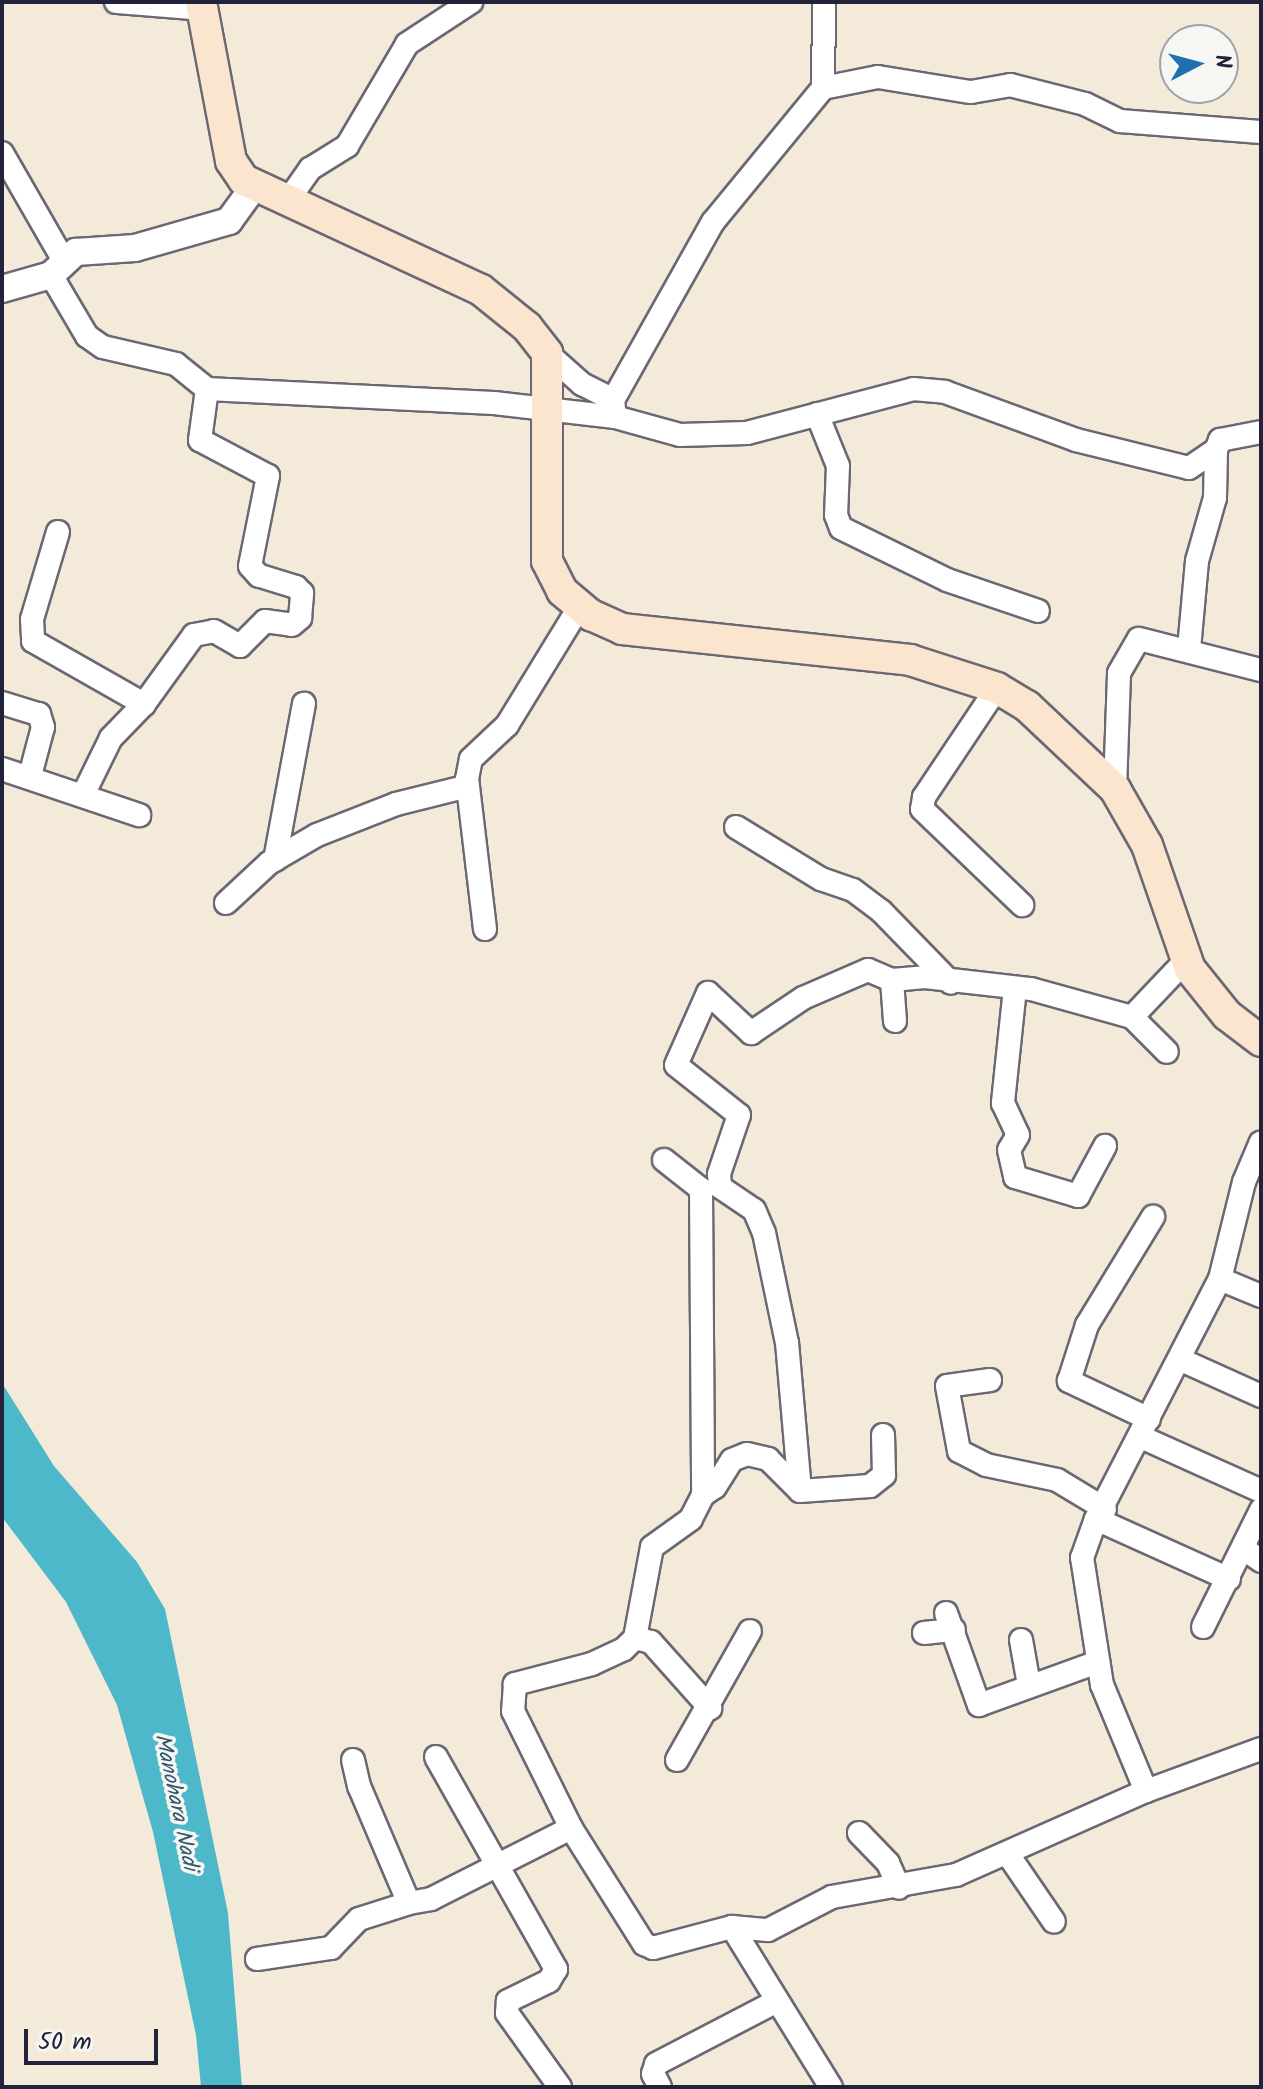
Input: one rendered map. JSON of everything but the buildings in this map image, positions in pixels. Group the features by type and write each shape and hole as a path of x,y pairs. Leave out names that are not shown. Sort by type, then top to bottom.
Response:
{"main road":[{"path":"202,6 231,161 253,188 289,199 481,290 527,327 547,353 547,561 562,591 580,606 622,629 910,660 997,688 1027,706 1115,789 1147,845 1187,959 1203,990 1261,1041"}],"street":[{"path":"116,2 202,6"},
{"path":"289,199 310,169 347,146 407,44 471,2"},
{"path":"614,408 713,222 823,88 824,2"},
{"path":"823,88 878,77 971,92 1010,85 1085,104 1120,121 1261,132"},
{"path":"2,153 87,336 103,347 176,364 207,389 494,403 546,411 614,408"},
{"path":"2,289 58,268 76,252 146,245 229,221 253,188"},
{"path":"547,353 614,408 680,435 722,436 913,389 980,402 1144,460 1189,468 1216,450"},
{"path":"84,793 111,738 144,704 194,635 214,631 240,646 265,621 292,625 303,606 296,587 259,576 250,566 268,476 200,440 207,389"},
{"path":"817,414 838,466 836,515 841,528 947,580 1038,611"},
{"path":"1189,649 1197,561 1215,498 1216,450 1220,440 1261,432"},
{"path":"58,532 32,619 33,641 144,704"},
{"path":"485,929 468,786 471,759 507,725 580,606"},
{"path":"1115,789 1119,673 1129,649 1139,639 1189,649 1261,670"},
{"path":"997,688 924,797 922,809 1022,905"},
{"path":"2,703 39,714 43,727 30,776"},
{"path":"275,860 304,704"},
{"path":"2,769 84,793 139,815"},
{"path":"226,903 275,860 317,835 396,804 468,786"},
{"path":"736,827 821,879 853,890 881,911 951,983"},
{"path":"1132,1017 1187,959"},
{"path":"635,1638 652,1547 691,1519 703,1495 710,1188 719,1174 739,1115 676,1065 708,993 751,1033 803,998 868,970 892,980 925,977 951,983 1015,988 1132,1017 1167,1052"},
{"path":"892,980 895,1021"},
{"path":"1015,988 1003,1103 1018,1135 1009,1150 1015,1177 1078,1196 1105,1146"},
{"path":"1146,1791 1102,1685 1082,1570 1101,1514 1220,1279 1253,1186 1261,1142"},
{"path":"664,1160 754,1210 764,1233 787,1343 800,1491"},
{"path":"1153,1217 1087,1325 1069,1381 1145,1428 1261,1491"},
{"path":"1220,1279 1261,1296"},
{"path":"1179,1359 1261,1396"},
{"path":"990,1380 947,1386 959,1451 986,1465 1057,1480 1101,1514 1229,1579"},
{"path":"703,1495 715,1487 732,1460 747,1454 768,1459 800,1491 870,1486 884,1475 883,1435"},
{"path":"1203,1627 1229,1579 1252,1555 1261,1510"},
{"path":"924,1633 950,1621 968,1687 979,1705 1098,1662"},
{"path":"677,1760 710,1708 750,1631"},
{"path":"710,1708 651,1642 635,1638 592,1664 515,1684 513,1711 571,1828 644,1944 653,1948 732,1927 768,1930 832,1897 899,1888 956,1875 1146,1791 1261,1749"},
{"path":"1021,1640 1029,1685"},
{"path":"436,1757 556,1969 549,1981 508,2001 507,2013 560,2087"},
{"path":"353,1760 359,1786 409,1903"},
{"path":"257,1959 331,1948 359,1919 431,1899 571,1828"},
{"path":"859,1833 888,1863 899,1888"},
{"path":"1007,1853 1054,1922"},
{"path":"732,1927 831,2087"},
{"path":"660,2087 653,2074 656,2064 777,2001"}],"water":[{"name":"Manohara Nadi","path":"2,1383 54,1466 137,1562 165,1609 228,1913 242,2087 201,2087 196,2035 153,1832 117,1705 66,1602 2,1517"}]}
